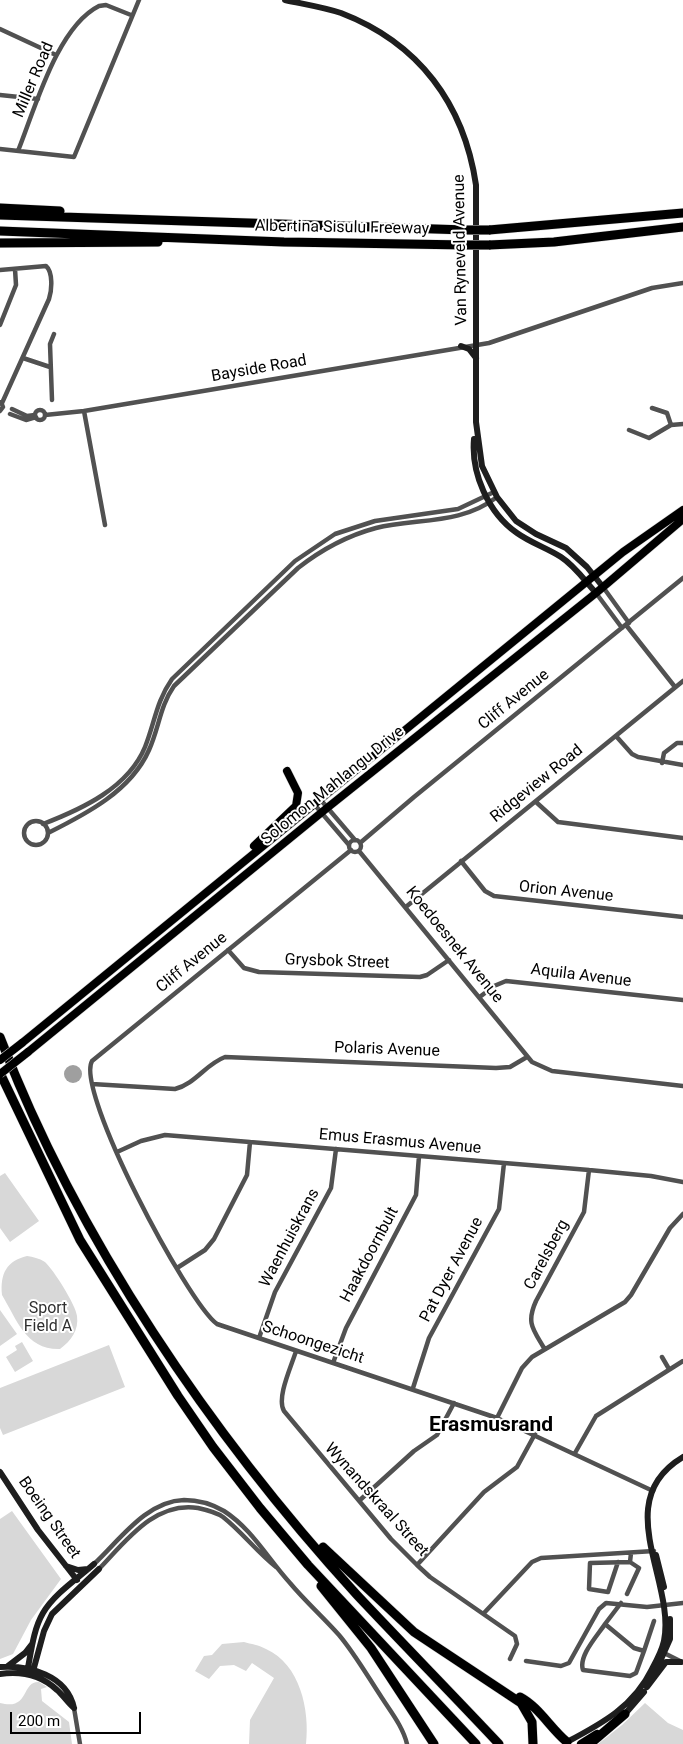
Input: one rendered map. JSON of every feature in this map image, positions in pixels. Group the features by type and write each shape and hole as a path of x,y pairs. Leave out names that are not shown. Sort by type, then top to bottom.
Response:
{"highway":[{"path":"0,207 287,226"},
{"name":"Albertina Sisulu Freeway","path":"0,215 287,226 488,230 640,218 683,211"},
{"name":"Albertina Sisulu Freeway","path":"0,231 284,242 488,245 554,242 683,228"},
{"path":"0,244 284,242"},
{"path":"0,1037 46,1141 108,1257 157,1338 228,1439 291,1518 356,1594 499,1744"},
{"path":"0,1074 80,1240 178,1396 260,1508 308,1565 476,1744"},
{"path":"291,1518 402,1622 468,1668 510,1694 526,1709 532,1722 533,1744"},
{"path":"308,1565 328,1596 371,1648 424,1727 433,1744"},
{"path":"468,1668 526,1700 566,1743"},
{"path":"590,1744 625,1714"}],"main road":[{"name":"Van Ryneveld Avenue","path":"285,0 340,13 379,32 403,48 420,63 450,104 463,130 473,164 476,185 475,461 488,500 510,528 534,544 560,556 586,582 599,590"},
{"path":"461,346 469,349 476,359"},
{"name":"Van Ryneveld Avenue","path":"476,422 482,466 495,494 516,521 536,534 566,548 594,575 599,590"},
{"name":"Solomon Mahlangu Drive","path":"0,1060 594,575 648,532 683,510"},
{"name":"Solomon Mahlangu Drive","path":"0,1074 324,810 599,590 683,519"},
{"path":"198,898 296,806 298,793 287,772"},
{"path":"647,1686 670,1634 667,1605 649,1535 648,1515 653,1491 666,1471 681,1460"},
{"name":"Boeing Street","path":"0,1472 3,1482 77,1580"},
{"path":"65,1565 78,1570 96,1567"},
{"path":"64,1601 77,1580 96,1567"},
{"path":"30,1671 48,1620 96,1567"},
{"path":"30,1671 34,1642 44,1612 88,1569"},
{"path":"65,1590 71,1574"},
{"path":"3,1667 25,1653 34,1642"},
{"path":"566,1743 608,1719 631,1701 646,1682 663,1653"},
{"path":"580,1744 625,1714 666,1662 682,1662"},
{"path":"3,1667 30,1671 50,1677 64,1689 74,1708"},
{"path":"0,1674 30,1671 56,1689 74,1708"}],"street":[{"path":"0,149 74,157 131,15 139,0"},
{"name":"Miller Road","path":"18,151 56,55 69,35 97,7 106,5 131,15"},
{"path":"0,29 56,55"},
{"path":"0,94 38,100"},
{"path":"0,270 46,266 49,268 51,293 23,358 5,408 26,420 35,416 40,410 45,415 41,419 35,416"},
{"path":"0,325 16,285 15,269"},
{"name":"Bayside Road","path":"45,415 84,412 496,340 652,288 683,283"},
{"path":"52,400 50,341 54,334"},
{"path":"23,358 50,367"},
{"path":"652,408 668,413 671,424"},
{"path":"84,412 105,525"},
{"path":"628,430 649,438 671,424 683,424"},
{"path":"48,832 43,824 36,821 29,823 24,829 24,838 30,844 38,845 46,839 48,832 99,805 128,781 147,754 162,707 174,686 298,568 317,553 330,545 368,531 459,516 495,494"},
{"path":"43,824 97,799 134,766 145,747 154,713 172,679 295,561 335,534 356,525 458,509 488,500"},
{"name":"Cliff Avenue","path":"360,843 683,578"},
{"path":"599,590 625,625"},
{"path":"599,590 675,687"},
{"name":"Ridgeview Road","path":"406,906 536,802 683,680"},
{"path":"616,736 632,754 662,763 683,765"},
{"path":"662,763 664,753 675,740 683,743"},
{"path":"316,801 360,843 359,851 350,847 316,801"},
{"path":"536,802 558,822 683,838"},
{"name":"Cliff Avenue","path":"92,1084 90,1064 96,1056 228,950 350,847 355,840"},
{"name":"Koedoesnek Avenue","path":"359,851 480,996 527,1057"},
{"name":"Orion Avenue","path":"461,861 486,891 494,896 683,917"},
{"name":"Grysbok Street","path":"228,950 244,968 259,972 420,977 427,975 449,960"},
{"name":"Aquila Avenue","path":"480,996 494,986 506,981 683,1000"},
{"name":"Polaris Avenue","path":"92,1084 168,1090 181,1087 213,1063 225,1057 496,1068 510,1066 527,1057"},
{"path":"527,1057 537,1066 552,1071 683,1086"},
{"name":"Schoongezicht","path":"92,1084 99,1110 136,1197 177,1268 212,1320 221,1326 413,1388 496,1418 535,1434 653,1491"},
{"name":"Emus Erasmus Avenue","path":"117,1152 159,1135 589,1170 651,1176 683,1182"},
{"path":"177,1268 205,1250 214,1239 247,1175 250,1142"},
{"name":"Waenhuiskrans","path":"259,1338 275,1292 331,1188 336,1149"},
{"name":"Haakdoornbult","path":"333,1363 346,1328 416,1195 419,1156"},
{"name":"Pat Dyer Avenue","path":"413,1388 429,1338 500,1209 504,1163"},
{"name":"Carelsberg","path":"544,1348 531,1326 531,1314 536,1301 584,1212 589,1170"},
{"path":"496,1418 522,1368 544,1348 625,1302 670,1228 683,1214"},
{"name":"Wynandskraal Street","path":"296,1351 284,1389 281,1406 315,1450 360,1500 391,1539 417,1565 430,1577 484,1613 516,1638 517,1644 510,1659"},
{"path":"662,1357 669,1369"},
{"path":"575,1453 596,1416 683,1362"},
{"path":"360,1500 414,1451 437,1435 454,1403"},
{"path":"417,1565 484,1492 517,1468 535,1434"},
{"path":"96,1567 150,1520 163,1512 183,1507 207,1510 221,1516 279,1570 341,1637 393,1715 407,1744"},
{"path":"484,1613 537,1559 548,1556 653,1552"},
{"path":"630,1562 631,1553"},
{"path":"618,1562 608,1592 589,1590 590,1563 618,1562 630,1562 639,1568 627,1594"},
{"path":"526,1661 561,1666 568,1663 602,1605 608,1602 647,1607 683,1603"},
{"path":"621,1603 588,1650 581,1665 583,1670 630,1676 636,1673 654,1621"},
{"path":"605,1624 634,1648 644,1651"},
{"path":"663,1653 682,1662"},
{"path":"74,1708 80,1744"}],"green space":[{"path":"5,1173 39,1221 10,1242 0,1228 0,1176"},
{"name":"Sport Field A","path":"27,1256 45,1262 49,1266 64,1288 76,1311 77,1326 71,1339 60,1349 48,1348 31,1339 18,1323 2,1295 2,1280 6,1269 14,1261"},
{"path":"0,1310 17,1334 0,1346"},
{"path":"22,1342 33,1361 15,1372 6,1357 17,1350 15,1346"},
{"path":"109,1345 125,1387 3,1435 0,1428 0,1388"},
{"path":"12,1511 61,1579 31,1620 13,1654 0,1659 0,1519"},
{"path":"244,1642 263,1648 278,1656 295,1677 304,1703 307,1731 306,1744 249,1744 250,1720 274,1678 252,1663 246,1671 234,1665 220,1666 209,1679 195,1671 204,1656 212,1655 222,1644"},
{"path":"39,1682 47,1687 41,1689 42,1701 69,1722 72,1744 0,1744 0,1703 16,1703 21,1700 33,1683"},
{"path":"645,1703 668,1723 683,1730 683,1744 598,1744 622,1725"}],"shaded area":[{"path":"69,1065 77,1065 82,1070 80,1081 69,1083 64,1078 64,1070"}],"district":[{"name":"Erasmusrand","path":"491,1426"}]}
